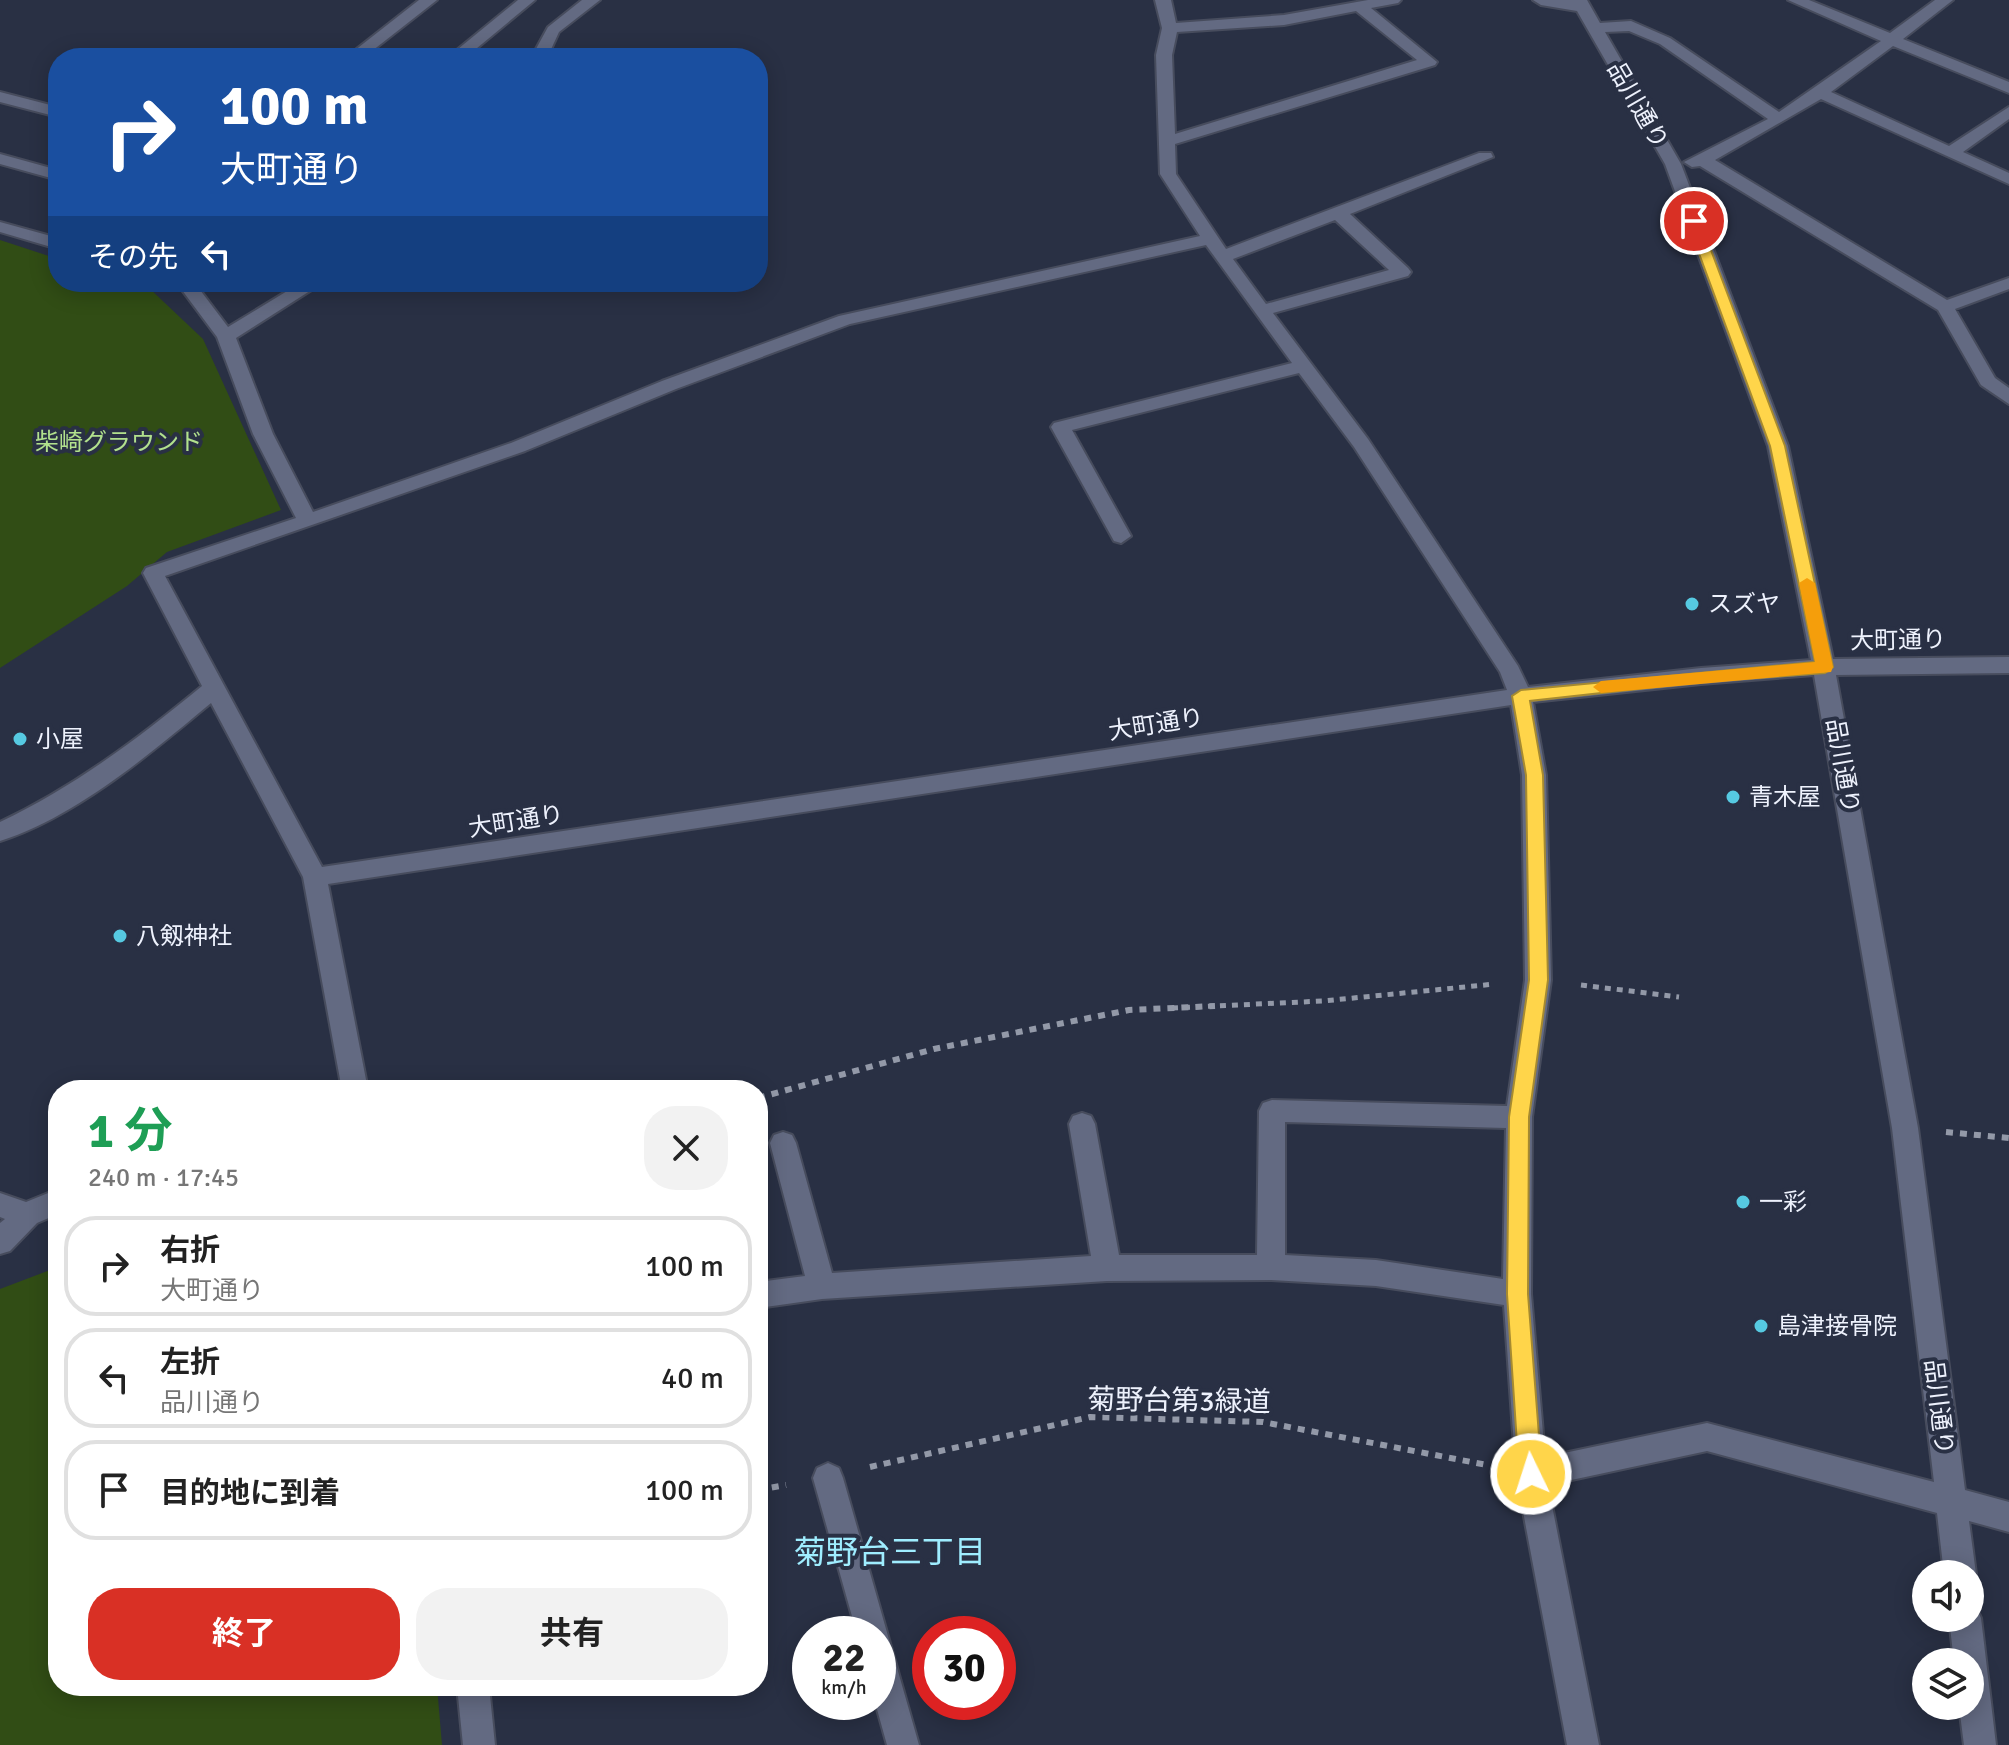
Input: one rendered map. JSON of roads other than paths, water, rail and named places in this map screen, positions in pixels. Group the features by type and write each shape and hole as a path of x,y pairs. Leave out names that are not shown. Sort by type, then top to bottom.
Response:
{"street":[{"path":"366,48 429,0"},
{"path":"467,48 527,0"},
{"path":"544,48 553,30 592,0"},
{"path":"1163,0 1170,28 1164,55 1168,174 1222,257 1361,443 1510,671 1521,696 1534,775 1538,980 1519,1117 1517,1294 1531,1474 1588,1743"},
{"path":"1170,28 1284,20 1347,5 1393,0"},
{"path":"1541,0 1631,26 1665,41 1779,119"},
{"path":"1796,0 2009,88"},
{"path":"1673,164 1703,160 1779,119 1820,93 1945,0"},
{"path":"1166,142 1429,62 1347,5"},
{"name":"品川通り","path":"1585,12 1673,164 1778,446 1825,667 1905,1128 1958,1560"},
{"path":"1820,93 2009,179"},
{"path":"0,97 48,109"},
{"path":"1951,152 2009,112"},
{"path":"1222,257 1485,157"},
{"path":"0,159 48,172"},
{"path":"1703,160 1945,307 1988,381 2009,398"},
{"path":"1263,310 1402,272 1339,214"},
{"path":"0,227 48,241"},
{"path":"351,1080 315,877 153,573 518,447 669,385 845,320 1210,239"},
{"path":"1945,307 2009,283"},
{"path":"193,292 226,336 263,434 308,521"},
{"path":"226,336 299,292"},
{"path":"1121,536 1061,427 1304,366"},
{"name":"大町通り","path":"315,877 1521,696 1701,676 1825,667 2009,665"},
{"path":"0,832 36,816 126,761 216,687"},
{"path":"1271,1267 1272,1111 1519,1117"},
{"path":"1082,1124 1107,1268"},
{"path":"783,1143 822,1286"},
{"path":"0,1205 27,1214"},
{"path":"0,1242 27,1214 48,1205"},
{"path":"768,1294 822,1286 1107,1268 1271,1267 1376,1273 1517,1294"},
{"path":"1531,1474 1707,1437 2009,1517"},
{"path":"828,1478 868,1616"},
{"path":"1967,1632 1980,1745"},
{"path":"474,1696 479,1745"},
{"path":"896,1719 903,1745"}],"place":[{"name":"スズヤ","path":"1692,604"},
{"name":"小屋","path":"20,739"},
{"name":"青木屋","path":"1733,797"},
{"name":"八剱神社","path":"120,936"},
{"name":"一彩","path":"1743,1202"},
{"name":"島津接骨院","path":"1761,1326"}],"district":[{"name":"菊野台三丁目","path":"890,1552"}],"park label":[{"name":"柴崎グラウンド","path":"119,442"}]}
